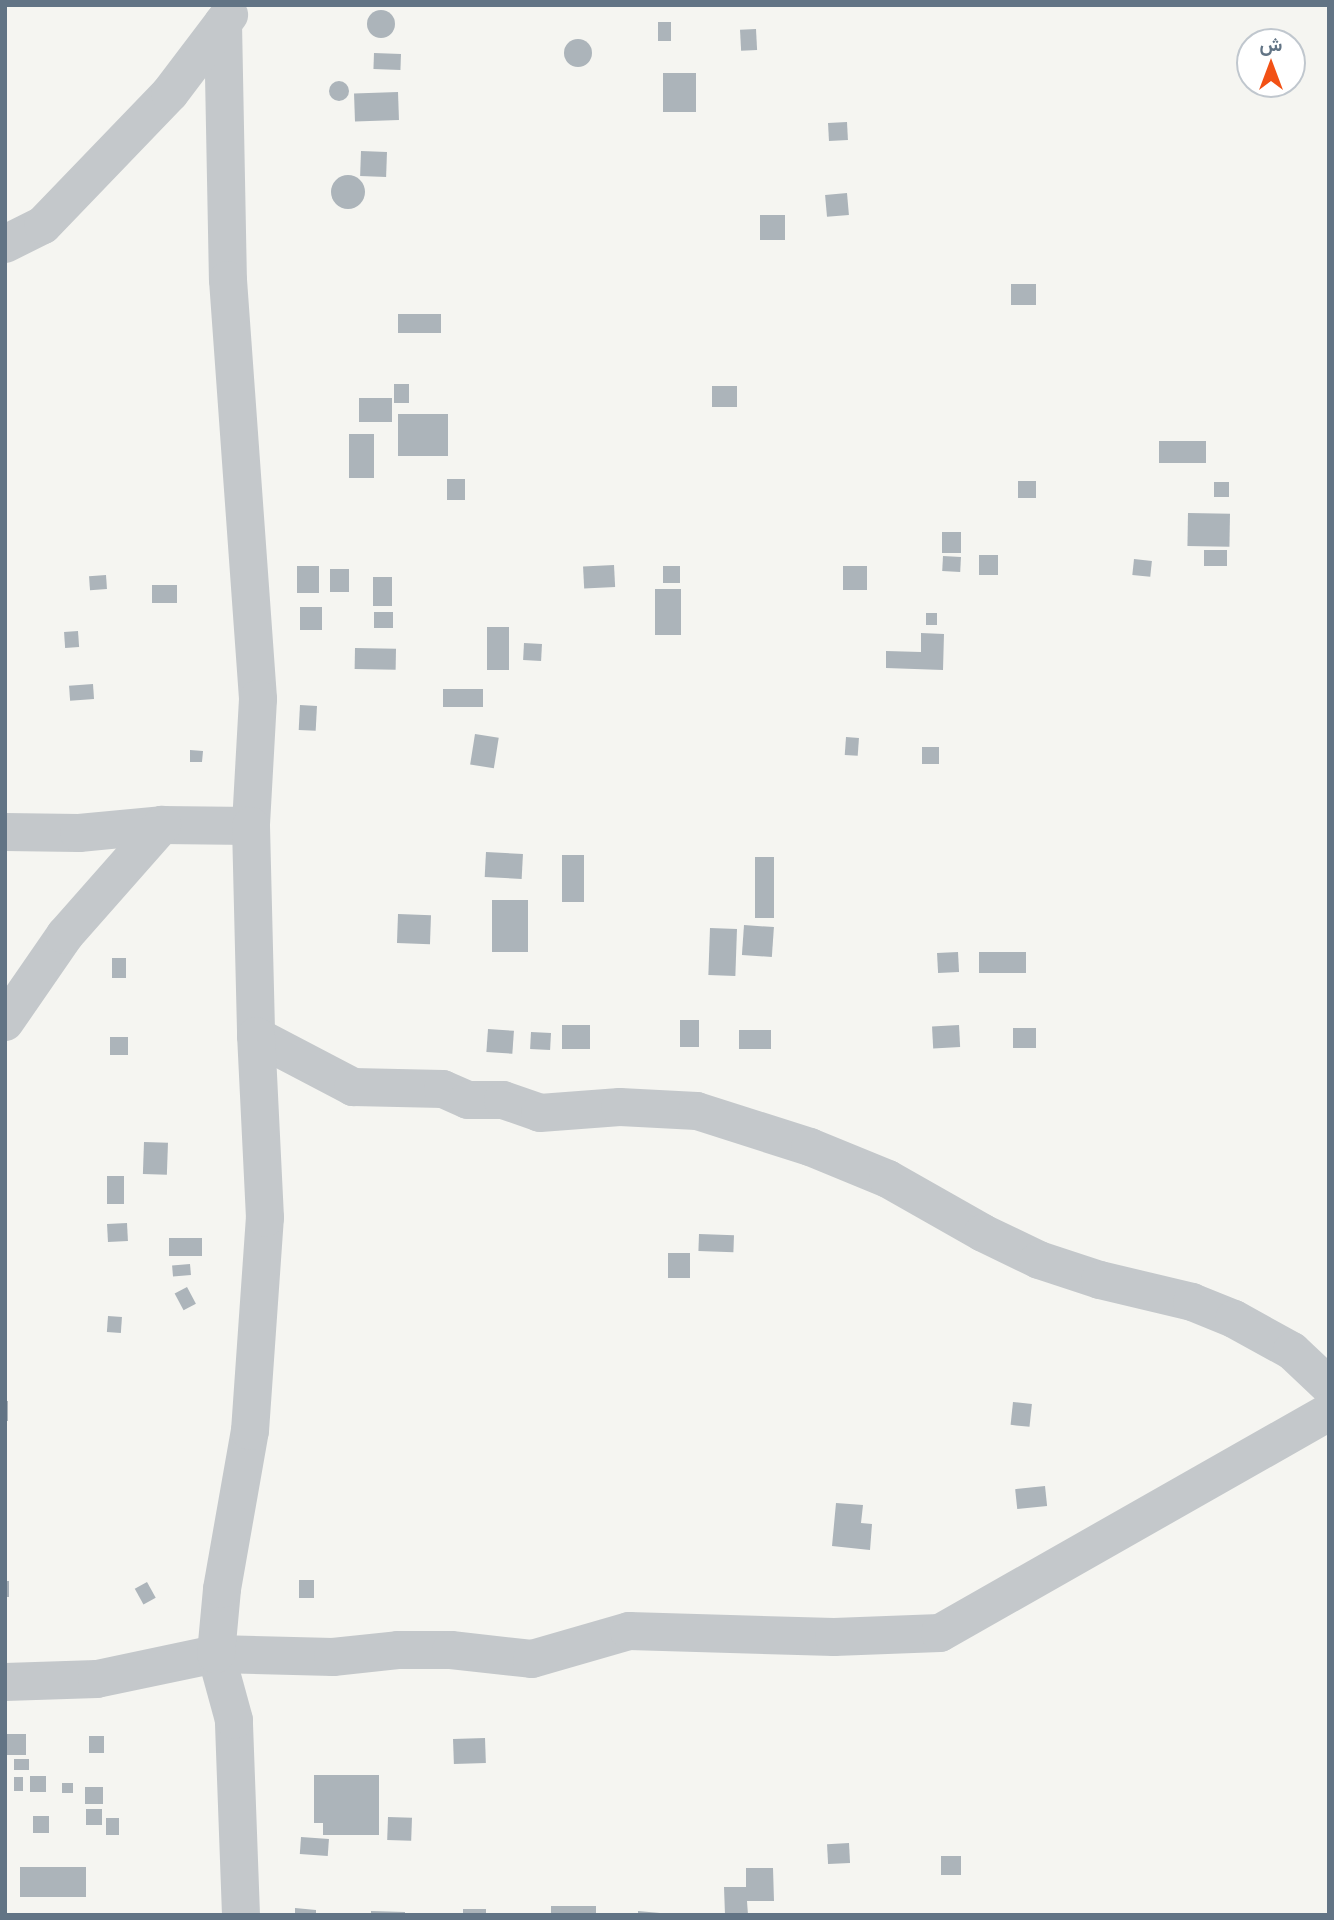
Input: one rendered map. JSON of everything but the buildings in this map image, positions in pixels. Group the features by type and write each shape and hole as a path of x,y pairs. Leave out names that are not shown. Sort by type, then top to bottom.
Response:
{"street":[{"path":"5,244 43,225 170,93 230,14"},
{"path":"230,14 228,279 258,699 251,826 256,1036 265,1218 250,1431 222,1589 216,1654 234,1720 241,1915"},
{"path":"5,832 79,833 162,825 251,826"},
{"path":"5,1022 65,935 162,825"},
{"path":"256,1036 353,1087 443,1089 468,1100 503,1100 540,1113 620,1107 697,1111 810,1147 888,1178 983,1233 1039,1260 1100,1280 1192,1301 1234,1319 1292,1351 1329,1387"},
{"path":"5,1682 97,1679 216,1654 334,1657 398,1650 451,1650 532,1659 629,1631 834,1637 940,1633 1329,1412"}]}
